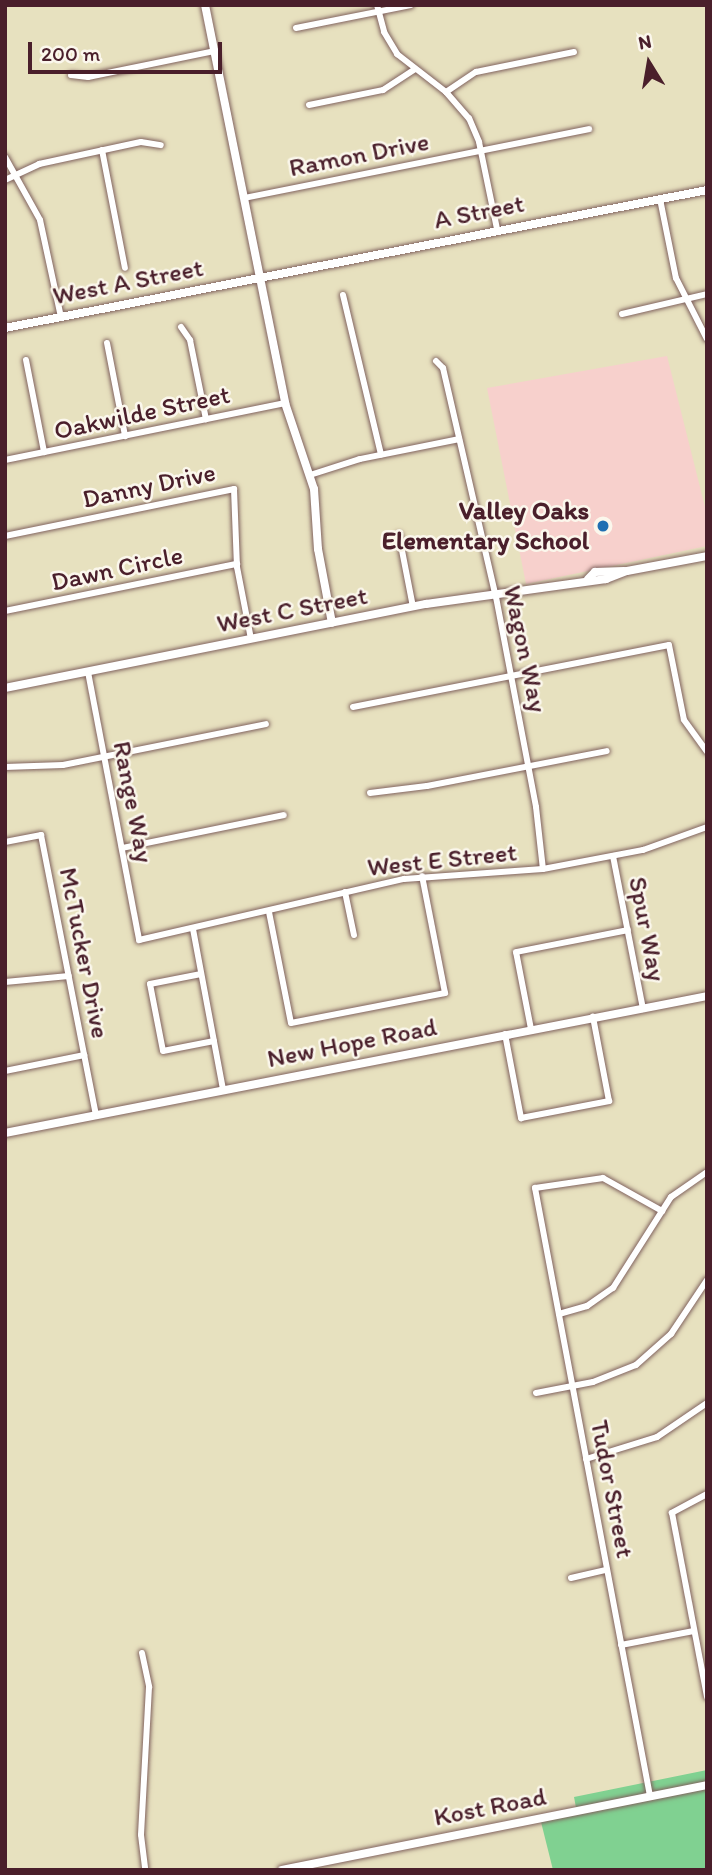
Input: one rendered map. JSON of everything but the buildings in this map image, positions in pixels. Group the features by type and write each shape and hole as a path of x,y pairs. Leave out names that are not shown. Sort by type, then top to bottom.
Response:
{"street":[{"path":"205,5 285,403 310,475 332,623"},
{"path":"296,29 377,9 411,5"},
{"path":"377,9 390,43 414,70 446,92 469,118 481,150 497,229"},
{"path":"71,75 88,77 215,51"},
{"path":"446,92 475,72 574,52"},
{"path":"309,105 383,90 414,70"},
{"name":"Ramon Drive","path":"244,198 589,128"},
{"path":"5,180 39,164 141,142 161,145"},
{"path":"102,150 125,268"},
{"path":"5,157 40,220 61,317"},
{"name":"A Street","path":"260,277 707,190"},
{"path":"660,199 673,266 707,339"},
{"name":"West A Street","path":"5,328 260,277"},
{"path":"622,314 687,301 707,294"},
{"path":"343,295 381,455"},
{"path":"181,327 190,340 206,419"},
{"path":"107,343 125,436"},
{"path":"26,360 44,452"},
{"name":"Wagon Way","path":"436,361 443,368 495,597 529,766 543,869"},
{"name":"Oakwilde Street","path":"5,460 285,403"},
{"path":"310,475 381,455 459,439"},
{"name":"Danny Drive","path":"5,536 234,489 237,564 251,639"},
{"path":"399,535 414,607"},
{"name":"West C Street","path":"6,686 414,607 495,597 588,579 608,570 626,571 707,556"},
{"name":"Dawn Circle","path":"5,611 237,564"},
{"path":"353,707 668,645 684,720 707,752"},
{"name":"Range Way","path":"88,672 139,940"},
{"path":"5,767 63,765 265,724"},
{"path":"370,793 607,751"},
{"path":"122,848 284,815"},
{"name":"West E Street","path":"139,940 422,876 543,869 613,856 657,847 707,827"},
{"name":"McTucker Drive","path":"5,842 41,835 96,1115"},
{"name":"Spur Way","path":"613,856 643,1009"},
{"path":"269,912 291,1023 445,993 422,876"},
{"path":"345,892 354,935"},
{"path":"193,929 223,1090"},
{"path":"530,1029 516,952 628,930"},
{"path":"201,975 150,984 155,1011 163,1051 214,1041"},
{"path":"5,982 69,976"},
{"name":"New Hope Road","path":"5,1133 707,996"},
{"path":"505,1034 522,1118 609,1101 593,1017"},
{"path":"5,1071 84,1055"},
{"path":"559,1314 586,1306 612,1287 679,1188 707,1172"},
{"name":"Tudor Street","path":"650,1796 535,1188 603,1178 662,1211"},
{"path":"536,1393 608,1378 649,1356 676,1328 707,1280"},
{"path":"586,1459 657,1437 707,1403"},
{"path":"707,1494 672,1513 707,1698"},
{"path":"571,1578 607,1570"},
{"path":"621,1644 694,1631"},
{"path":"142,1653 149,1687 141,1835 145,1870"},
{"name":"Kost Road","path":"282,1870 707,1785"}],"shaded area":[{"path":"667,356 707,515 707,546 526,584 487,388"}],"green space":[{"path":"707,1770 707,1870 553,1870 540,1818 577,1813 574,1797"}],"place":[{"name":"Valley Oaks Elementary School","path":"603,526"}]}
